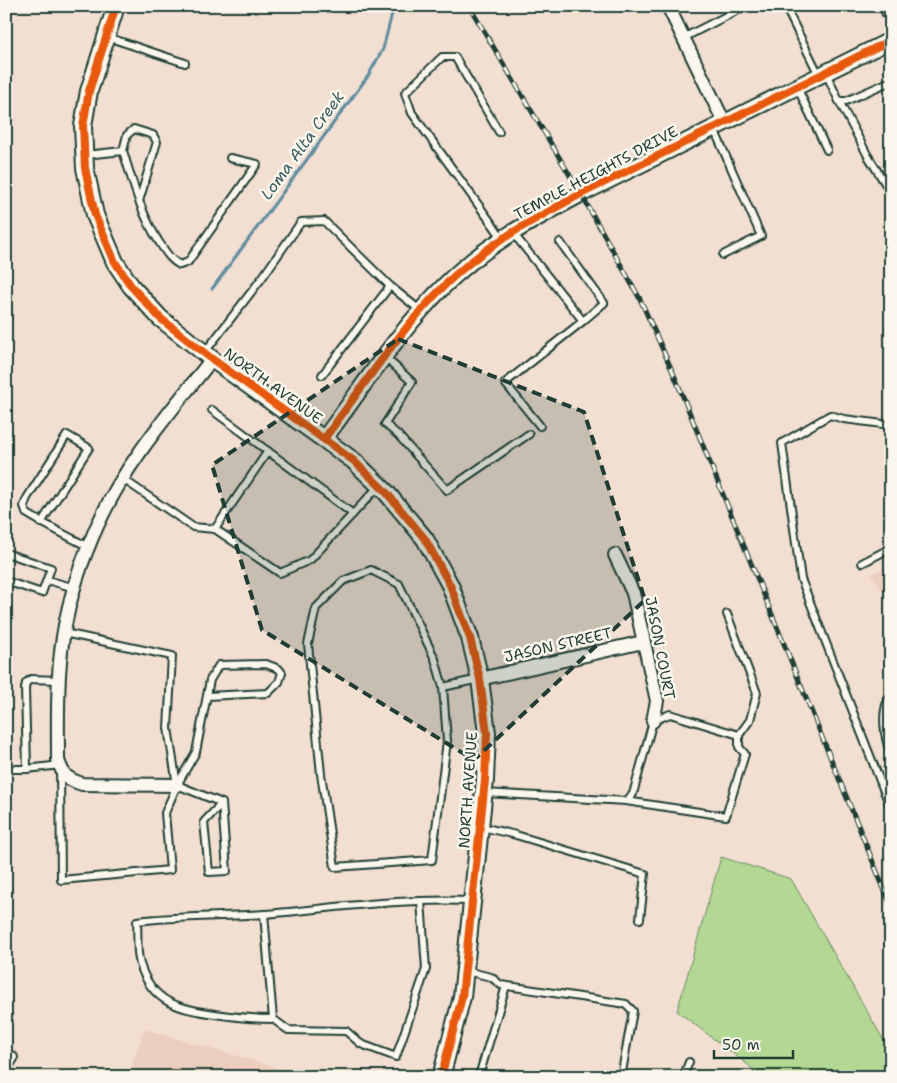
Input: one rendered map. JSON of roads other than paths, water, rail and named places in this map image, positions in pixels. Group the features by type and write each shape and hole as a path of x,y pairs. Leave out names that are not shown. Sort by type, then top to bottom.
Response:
{"main road":[{"name":"NORTH AVENUE","path":"116,6 88,91 83,126 85,168 95,215 115,262 131,286 160,318 208,356 354,461 379,486 425,539 450,585 470,638 480,679 488,733 484,792 462,997 442,1077"}],"street":[{"path":"668,6 684,38 719,125"},
{"name":"TEMPLE HEIGHTS DRIVE","path":"324,439 405,329 446,284 474,259 538,216 891,40"},
{"path":"177,785 82,784 69,779 61,770 60,765 57,701 64,633 74,588 102,515 139,452 208,356"},
{"name":"JASON COURT","path":"614,555 633,593 656,701 653,721"},
{"name":"JASON STREET","path":"480,679 643,642"}],"lane":[{"path":"684,38 746,6"},
{"path":"785,6 886,185"},
{"path":"886,8 891,24"},
{"path":"106,37 185,63"},
{"path":"498,132 455,57 442,57 405,93 412,113 508,237 583,321"},
{"path":"839,101 846,101 891,81"},
{"path":"797,86 827,150"},
{"path":"719,125 761,236 723,255"},
{"path":"138,202 157,142 153,135 134,130 127,135 123,151 138,202 148,226 171,260 180,265 188,262 257,164 230,158"},
{"path":"84,156 123,151"},
{"path":"208,356 302,222 324,221 390,286 421,311"},
{"path":"540,426 505,383 604,303 560,242"},
{"path":"322,375 390,286"},
{"path":"385,357 412,382 385,424 398,435 447,490 529,434"},
{"path":"212,410 353,514"},
{"path":"891,425 844,419 830,415 782,443 801,579 891,809"},
{"path":"41,522 89,448 67,435 27,498 24,506 26,513 41,522 89,547"},
{"path":"215,529 268,451"},
{"path":"123,479 193,527 215,529 280,573 310,560 379,486"},
{"path":"862,563 891,548"},
{"path":"6,553 51,568 42,593 6,581"},
{"path":"371,570 399,584 435,659 443,687 447,741 432,860 335,867 321,774 308,644 316,608 343,581 371,570"},
{"path":"48,580 74,588"},
{"path":"484,792 626,801 726,816 745,754 739,747 739,735 750,720 757,693 727,614"},
{"path":"64,633 172,656 168,728 177,785"},
{"path":"6,769 27,769 60,765 61,880 170,870 165,813 177,785 196,752 210,680 219,665 266,664 279,669 282,673 279,682 268,693 207,696"},
{"path":"27,769 26,683 31,679 59,680"},
{"path":"443,687 480,679"},
{"path":"891,696 888,700 884,723 888,747 891,753"},
{"path":"626,801 634,794 653,721 670,714 739,735"},
{"path":"177,785 222,803"},
{"path":"222,803 227,871 209,872 204,822 222,803"},
{"path":"480,826 516,834 645,874 640,919"},
{"path":"421,901 426,969 396,1057 361,1044 346,1031 288,1030 273,1020 247,1019 180,1008 155,993 146,979 140,964 137,922 421,901 472,902"},
{"path":"264,914 273,1020"},
{"path":"465,971 491,977 501,985 629,1006 633,1011 621,1077"},
{"path":"479,1076 506,986"},
{"path":"683,1077 689,1062"}],"waterway":[{"name":"Loma Alta Creek","path":"212,289 368,76 383,49 394,6"}],"railway":[{"path":"469,6 581,194 640,299 675,377 891,906"}]}
